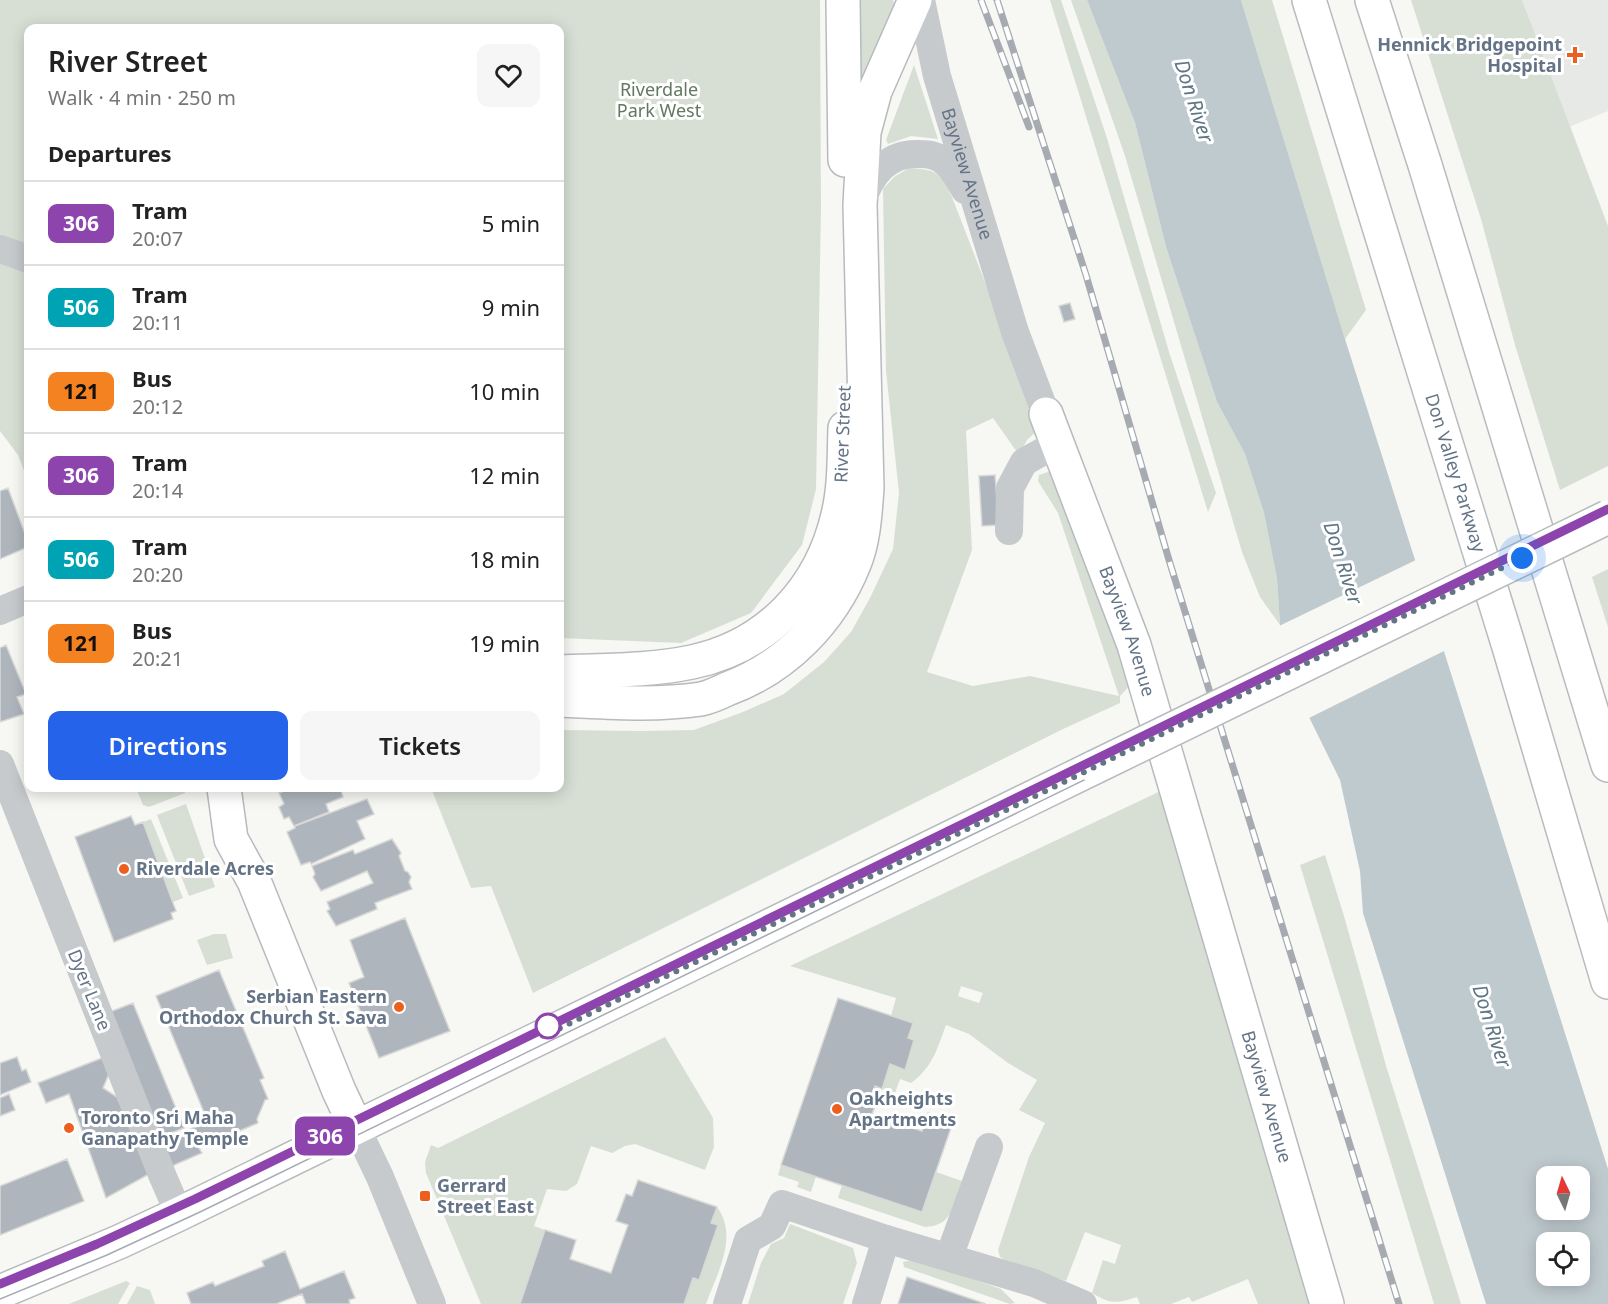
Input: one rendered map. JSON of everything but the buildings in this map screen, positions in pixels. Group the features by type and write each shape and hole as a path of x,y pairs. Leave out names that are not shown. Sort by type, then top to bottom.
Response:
{"main road":[{"name":"River Street","path":"564,672 650,668 693,662 728,652 761,633 786,613 822,563 838,514 844,471 847,315 843,0"},
{"name":"River Street","path":"564,700 650,704 704,698 742,684 767,670 796,648 819,623 837,597 854,564 863,533 867,488 860,205 864,132 875,91 915,0"},
{"name":"Don Valley Parkway","path":"1309,0 1506,636 1608,982"},
{"path":"1372,0 1425,165 1608,765"},
{"name":"Bayview Avenue","path":"1052,429 1134,645 1328,1304"},
{"path":"0,1292 179,1214 1608,517"},
{"path":"225,792 231,839 254,881 356,1127"},
{"path":"243,792 243,828 254,881"}],"street":[{"name":"Bayview Avenue","path":"921,0 937,76 1016,332 1052,429"},
{"name":"River Street","path":"860,205 876,172 889,160 911,153 931,155 945,162 954,172 982,218"},
{"path":"0,249 24,258"},
{"path":"1009,531 1010,488 1024,462 1052,429"},
{"path":"0,611 24,601"},
{"name":"Dyer Lane","path":"0,764 179,1214"},
{"path":"356,1127 380,1177 432,1304"},
{"path":"949,1257 989,1147"},
{"path":"727,1304 748,1240 772,1226 782,1204 886,1239 1034,1283 1083,1304"},
{"path":"866,1304 886,1239"}],"shaded area":[{"name":"Hennick Bridgepoint Hospital","path":"1522,0 1608,0 1608,111 1569,127"}],"green space":[{"name":"Riverdale Park West","path":"0,0 820,0 821,208 816,489 802,545 751,613 681,643 564,638 564,24 24,24 24,471 18,455 0,431"},
{"path":"852,0 893,0 897,11 857,115"},
{"path":"1050,0 1061,0 1106,135 1169,352 1216,493 1208,512"},
{"path":"1071,0 1087,0 1135,123 1166,247 1217,402 1245,454 1264,513 1277,579 1280,625 1260,597 1242,552 1125,156"},
{"path":"1241,0 1272,0 1366,310 1345,339"},
{"path":"1411,0 1522,0 1608,226 1608,466 1560,490 1515,345 1481,219"},
{"path":"914,65 938,139 911,136 888,144 886,140"},
{"path":"909,168 931,171 944,182 952,197 1041,427 1027,440 1019,455 993,418 966,431 972,550 927,672 973,686 1030,676 1119,696 1058,513 1038,481 1039,475 1057,469 1137,678 1120,696 1120,703 1061,730 533,993 491,886 471,888 433,792 564,792 564,730 694,730 784,694 824,662 851,632 893,549 899,493 886,371 883,189 894,177"},
{"path":"1608,569 1608,627 1592,577"},
{"path":"1167,788 1317,1304 1258,1304 1248,1279 1192,1302 1189,1297 1171,1304 1140,1304 1137,1297 1118,1302 1109,1301 1092,1293 1103,1260 1115,1264 1121,1245 1085,1232 1066,1281 1010,1263 1000,1257 998,1250 1029,1157 1045,1123 1019,1110 1037,1080 1008,1063 969,1034 946,1025 933,1057 918,1077 911,1083 900,1079 895,1093 882,1089 890,1064 905,1069 914,1041 908,1038 913,1023 891,1016 896,998 790,966","holes":["961,986 983,993 979,1003 958,996"]},
{"path":"138,792 185,792 149,807 143,805"},
{"path":"186,804 215,887 189,896 157,815"},
{"path":"151,819 183,898 173,902 143,822"},
{"path":"1325,855 1387,1069 1461,1304 1434,1304 1300,865"},
{"path":"214,934 226,934 233,958 207,965 197,940"},
{"path":"665,1037 713,1118 714,1147 705,1170 635,1144 612,1153 591,1146 577,1184 566,1191 547,1189 534,1226 545,1230 520,1304 481,1304 426,1173 425,1162 431,1145 438,1148"},
{"path":"781,1165 816,1176 811,1192 797,1187 799,1182 778,1175"},
{"path":"936,1172 962,1181 951,1212 941,1223 934,1226 925,1227 838,1198 842,1185 922,1212"},
{"path":"717,1207 726,1230 726,1243 720,1268 706,1304 684,1304 693,1278 699,1279 718,1226 711,1223"},
{"path":"790,1224 853,1248 857,1263 843,1304 748,1304 761,1263 771,1244 784,1238"},
{"path":"912,1260 924,1262 1001,1289 1015,1303 1010,1304 904,1267 903,1262"},
{"path":"126,1281 130,1283 118,1304 69,1304"},
{"path":"137,1286 150,1290 155,1304 127,1304"}],"water":[{"name":"Don River","path":"1087,0 1241,0 1345,339 1608,1169 1608,1304 1486,1304 1363,913 1360,871 1340,780 1308,715 1280,625 1277,579 1264,513 1245,454 1217,402 1166,247 1135,123"}],"pier":[{"path":"1418,559 1446,650 1307,719 1277,627"}],"tram line":[{"path":"0,1284 97,1244 195,1199 1608,509"},
{"name":"306","path":"0,1284 97,1244 195,1199 1608,509"},
{"path":"0,1299 107,1255 200,1212 1608,524"}],"railway":[{"path":"981,0 1029,127"},
{"path":"997,0 1086,275 1169,560 1399,1304"}],"place":[{"name":"Hennick Bridgepoint Hospital","path":"1575,55"},
{"name":"Riverdale Acres","path":"124,869"},
{"name":"Serbian Eastern Orthodox Church St. Sava","path":"399,1007"},
{"name":"Oakheights Apartments","path":"837,1109"},
{"name":"Toronto Sri Maha Ganapathy Temple","path":"69,1128"},
{"name":"Gerrard Street East","path":"425,1196"}],"route":[{"path":"548,1026 542,1037 1522,558"}]}
